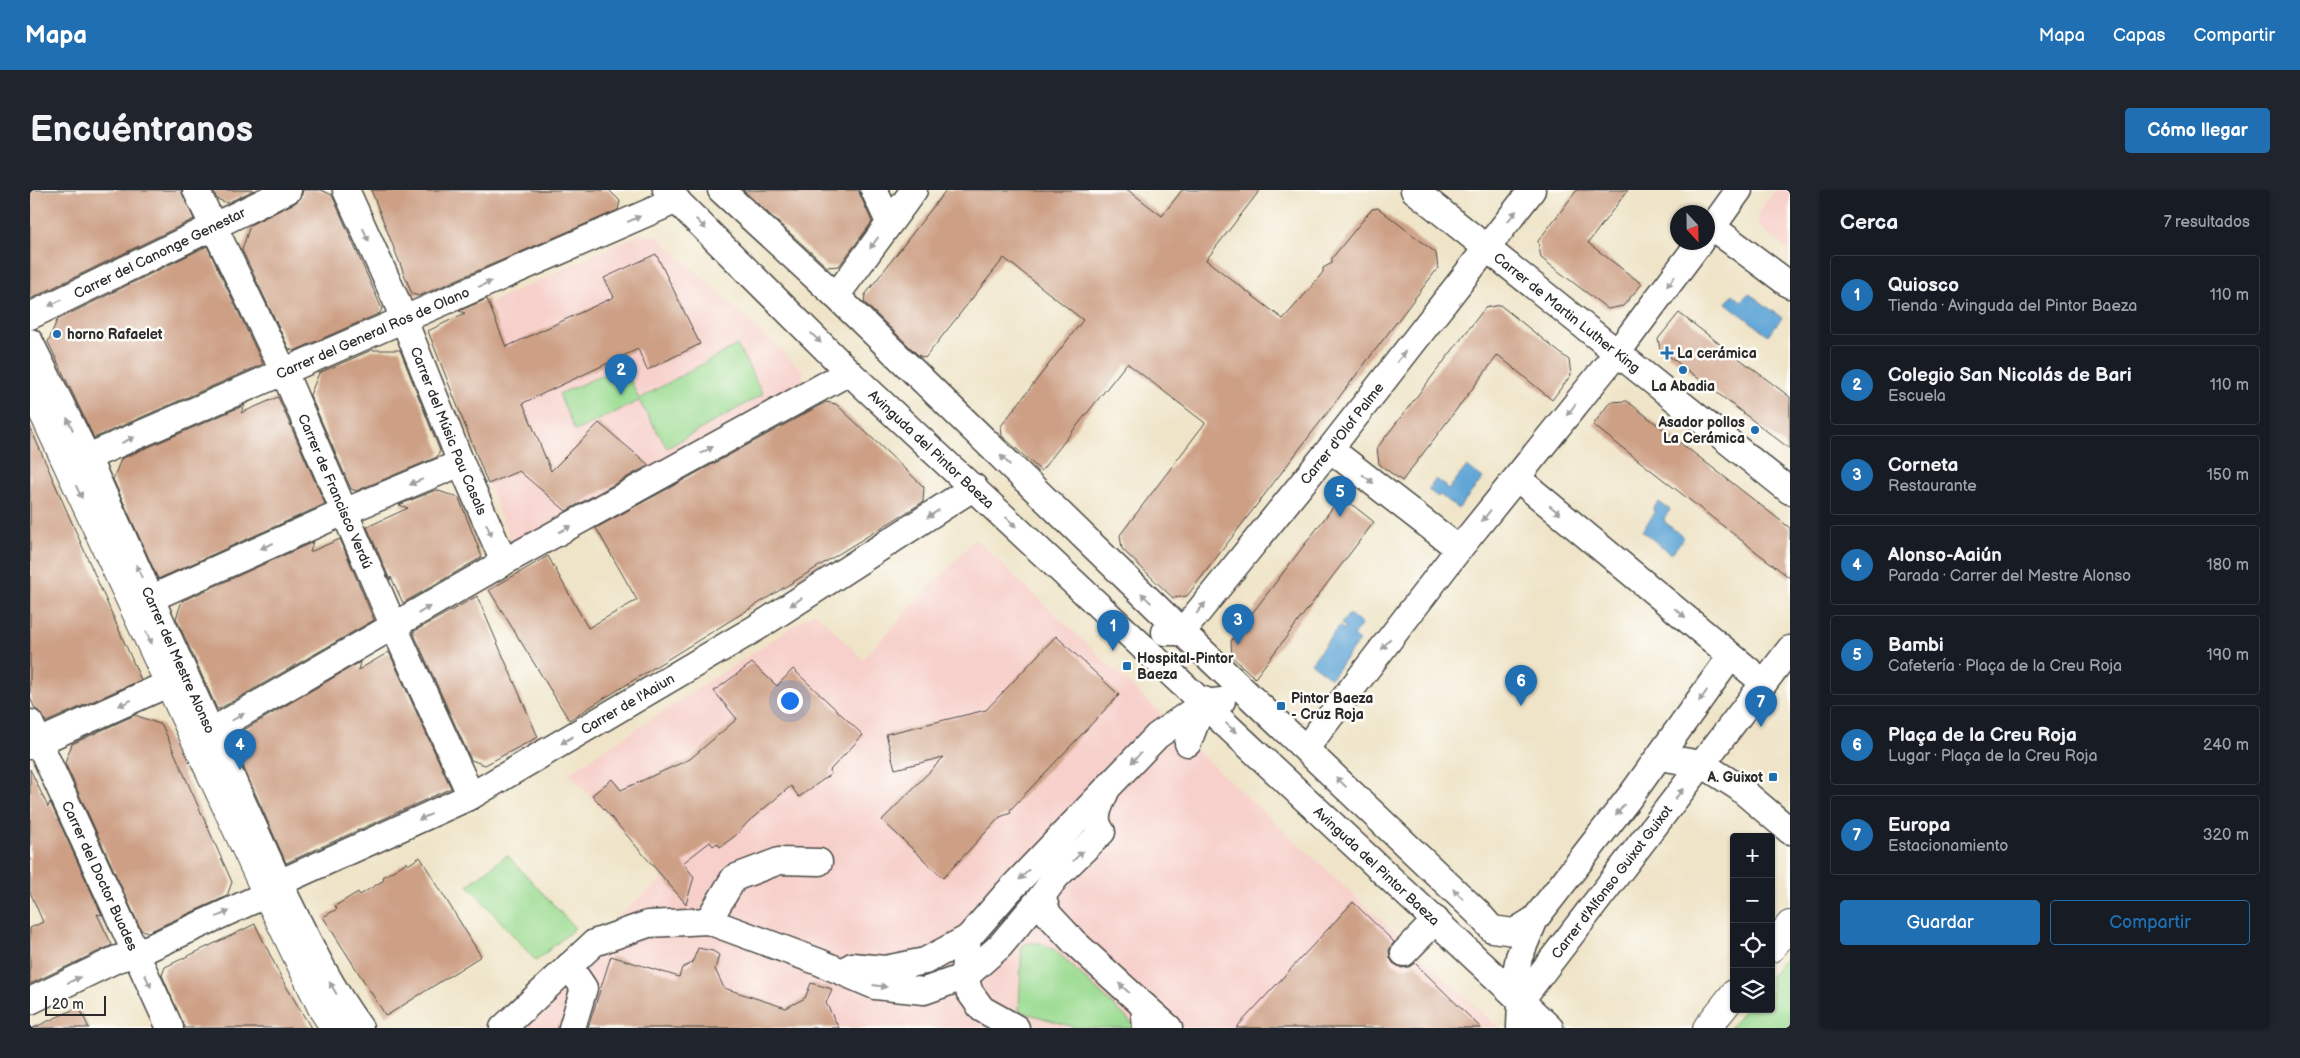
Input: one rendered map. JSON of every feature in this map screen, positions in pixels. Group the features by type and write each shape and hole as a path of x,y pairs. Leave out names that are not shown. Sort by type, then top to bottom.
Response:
{"main road":[{"name":"Carrer del Mestre Alonso","path":"30,384 77,462 143,602 170,683 203,736 273,888 323,1010 335,1028"},
{"path":"1775,943 1790,925"},
{"path":"1707,1028 1730,999"}],"street":[{"name":"Carrer de Francisco Verdú","path":"196,190 284,372 394,628 471,796"},
{"name":"Carrer del Canonge Genestar","path":"30,316 288,190"},
{"name":"Carrer del Músic Pau Casals","path":"346,190 404,320 461,463 504,562"},
{"path":"721,190 836,296 1182,632 1478,913 1492,929 1514,932 1535,919"},
{"path":"874,190 889,222"},
{"path":"836,296 914,190"},
{"name":"Carrer de Martin Luther King","path":"1414,190 1790,492"},
{"name":"Carrer d'Olof Palme","path":"1182,632 1330,449 1532,190"},
{"path":"1715,223 1739,190"},
{"name":"Carrer del General Ros de Olano","path":"77,462 404,320 671,195"},
{"name":"Avinguda del Pintor Baeza","path":"671,195 849,372 1550,1028"},
{"path":"1715,239 1790,285"},
{"path":"1306,748 1459,549 1617,353 1695,250"},
{"name":"Carrer del Mestre Alonso","path":"30,342 77,462"},
{"path":"203,736 394,628 504,562 849,372"},
{"path":"1330,449 1459,549"},
{"path":"143,602 344,512 461,463"},
{"path":"1517,478 1764,683"},
{"name":"Carrer de l'Aaiun","path":"30,1000 117,959 136,954 471,796 756,628 974,487"},
{"name":"Carrer del Mestre Alonso","path":"143,602 203,736"},
{"path":"1129,633 1182,632"},
{"name":"Carrer d'Alfonso Guixot Guixot","path":"1521,1000 1790,649"},
{"path":"819,962 886,969 925,961 968,938 1007,893 1157,736 1180,734 1204,703 1202,651"},
{"path":"1520,1028 1521,1000 1514,982 1519,958 1535,919 1659,757 1731,656"},
{"path":"33,737 170,683"},
{"path":"1204,703 1252,698"},
{"name":"Carrer del Doctor Buades","path":"33,737 170,1028"},
{"path":"1659,757 1702,764 1738,787 1790,831"},
{"path":"503,1028 594,942 648,924 708,921 819,962 875,986 924,990 966,976 1000,946 1056,877 1102,832 1097,827 1096,817 1106,789"},
{"path":"708,921 734,878 779,861 819,862"},
{"name":"Carrer del Mestre Alonso","path":"273,888 342,1003 360,1028"},
{"path":"1042,896 1048,914 1145,1017 1169,1028"},
{"path":"1404,952 1436,920"},
{"path":"968,938 964,970 969,991 982,1009 1016,1028"},
{"path":"569,966 584,988 572,1028"}],"shaded area":[{"path":"1775,190 1790,190 1790,251 1759,227 1758,212"},
{"path":"640,234 657,236 804,372 802,388 514,549 428,331"},
{"path":"975,539 1172,724 1197,751 1499,1028 478,1028 521,996 664,878 569,773 815,612 863,659"}],"green space":[{"path":"737,345 763,394 667,448 639,401 575,431 559,394 624,366 639,399"},
{"path":"507,855 575,928 536,961 468,885"},
{"path":"1040,943 1055,950 1134,1025 1134,1028 1077,1028 1019,1011 1022,945"},
{"path":"1790,952 1790,1028 1730,1028 1742,1013 1775,1013 1775,971"}],"water":[{"path":"1749,293 1782,318 1768,335 1726,303 1733,294 1741,301"},
{"path":"1467,466 1483,478 1458,509 1440,495 1438,497 1428,490 1436,479 1446,486 1445,488 1448,490"},
{"path":"1659,502 1670,510 1664,518 1665,522 1684,538 1671,554 1642,531 1654,514 1653,508"},
{"path":"1349,614 1362,624 1353,636 1359,641 1331,678 1311,663 1339,626 1344,630 1345,628 1341,624"}],"building":[{"path":"30,190 181,190 194,219 30,298"},
{"path":"213,190 254,190 227,203 217,199"},
{"path":"303,190 321,190 332,195 382,309 380,313 294,351 289,349 242,250 250,225 295,203 301,198"},
{"path":"371,190 609,190 620,201 618,210 419,296 412,294"},
{"path":"743,190 858,190 872,222 839,266 827,267"},
{"path":"946,190 1128,190 1162,216 1182,190 1260,190 1206,260 1283,319 1323,272 1323,268 1332,263 1332,258 1372,209 1378,208 1436,253 1438,268 1187,596 1173,598 1122,549 1120,535 1205,423 1127,363 1041,471 1002,436 1001,426 1083,320 1004,258 925,358 918,355 864,302 865,295"},
{"path":"1577,190 1628,190 1588,243 1642,284 1623,306 1608,309 1541,258 1538,241"},
{"path":"207,246 263,364 94,438 48,342 57,320"},
{"path":"656,254 700,344 647,370 638,349 523,403 551,471 599,423 649,465 566,511 519,471 488,484 428,331 465,313 459,311 487,299 506,347 614,297 604,278"},
{"path":"1500,305 1569,360 1571,375 1552,400 1498,355 1402,481 1379,464 1377,448 1485,308"},
{"path":"1679,313 1790,397 1790,449 1660,349 1658,339"},
{"path":"372,350 400,350 440,451 437,457 356,491 351,489 310,395 319,373"},
{"path":"278,397 325,504 158,579 113,479 121,459 245,405 241,413"},
{"path":"1627,401 1790,528 1790,578 1593,425 1610,402"},
{"path":"826,402 836,404 924,487 923,502 569,720 489,590 548,556 588,628 637,600 596,528"},
{"path":"30,427 141,680 46,722 39,711 35,709 30,697"},
{"path":"436,490 459,498 482,557 403,603 391,577 390,580 367,527 408,508 399,505"},
{"path":"1350,503 1374,522 1255,678 1232,657 1231,641 1334,506"},
{"path":"340,539 374,620 217,709 176,618 182,601 313,542 310,552"},
{"path":"477,596 538,737 485,765 471,760 413,632"},
{"path":"1056,636 1119,695 1010,810 1011,813 1000,817 943,878 882,820 944,757 895,769 886,734 986,710"},
{"path":"389,652 451,788 286,863 235,748 239,733 360,662 358,670"},
{"path":"752,663 777,686 793,669 863,735 830,770 831,774 799,797 791,786 720,847 717,843 713,846 710,842 683,863 694,877 686,904 592,795 612,779 621,790 690,759 737,719 714,691"},
{"path":"135,715 162,725 232,882 227,896 148,932 141,930 65,763 72,744"},
{"path":"30,769 48,807 50,802 102,915 97,914 112,945 30,984 30,928 43,922 30,892"},
{"path":"420,857 481,956 386,1016 323,917 337,909 335,906 358,892 360,895 384,880 383,877 407,862 408,865"},
{"path":"1353,902 1394,942 1389,950 1393,963 1401,968 1409,967 1415,963 1481,1028 1236,1028"},
{"path":"255,924 283,981 311,1028 185,1028 162,975 165,967"},
{"path":"698,948 713,951 719,955 715,969 724,988 786,1008 805,998 811,983 832,989 826,1003 839,1028 588,1028 611,956 679,977 682,968 692,963"},
{"path":"79,1007 89,1028 33,1028"}],"place":[{"name":"horno Rafaelet","path":"57,334"},
{"name":"La cerámica","path":"1667,353"},
{"name":"La Abadia","path":"1683,370"},
{"name":"Colegio San Nicolás de Bari","path":"621,395"},
{"name":"Asador pollos La Cerámica","path":"1755,430"},
{"name":"Bambi","path":"1340,517"},
{"name":"Corneta","path":"1238,645"},
{"name":"Quiosco","path":"1113,651"},
{"name":"Hospital-Pintor Baeza","path":"1127,666"},
{"name":"Pintor Baeza - Cruz Roja","path":"1281,706"},
{"name":"Plaça de la Creu Roja","path":"1521,706"},
{"name":"Europa","path":"1761,727"},
{"name":"Alonso-Aaiún","path":"240,770"},
{"name":"A. Guixot","path":"1773,777"}]}
